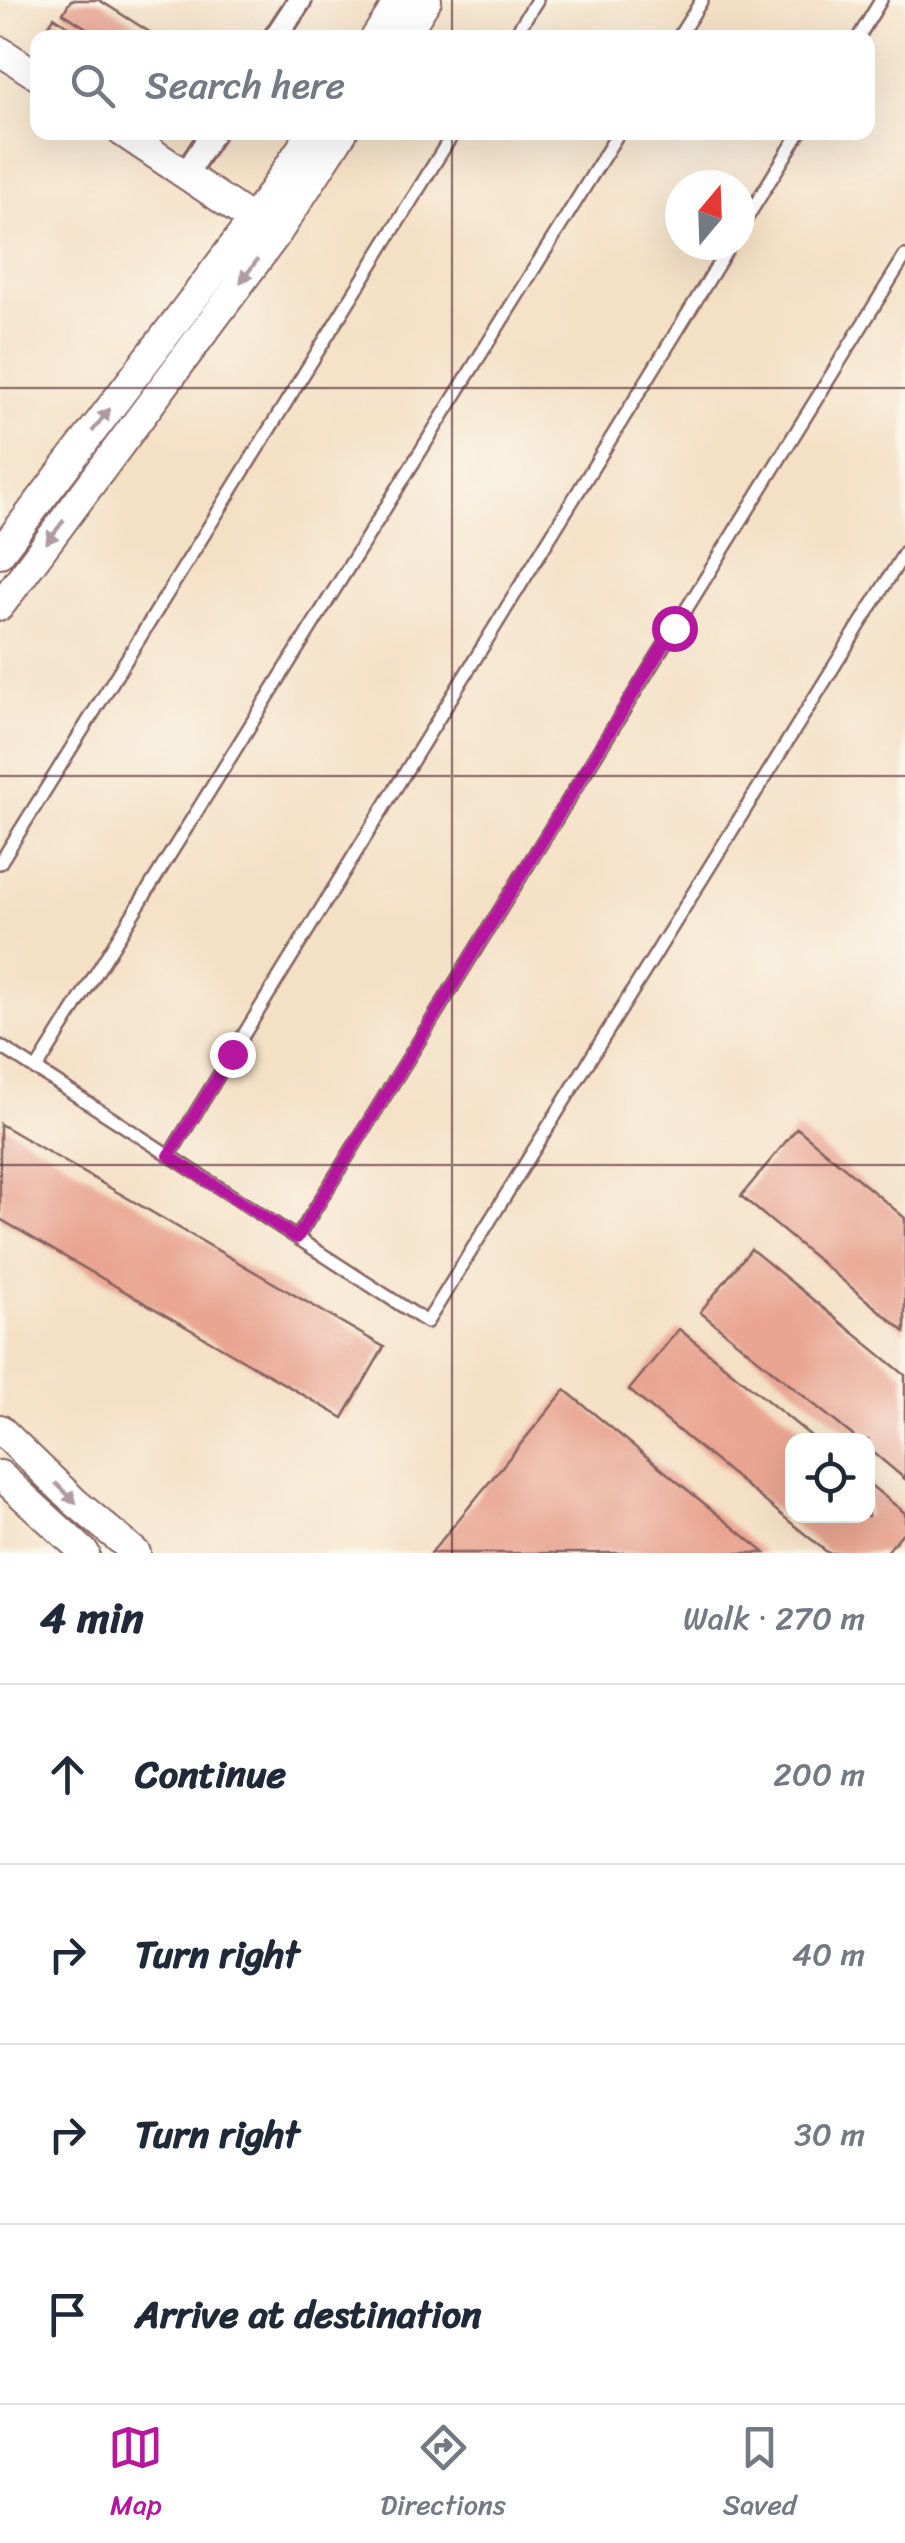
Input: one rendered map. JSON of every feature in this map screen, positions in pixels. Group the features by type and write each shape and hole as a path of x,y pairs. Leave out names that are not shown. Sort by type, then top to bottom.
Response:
{"street":[{"path":"280,30 300,0"},
{"path":"381,30 400,0"},
{"path":"409,30 428,0"},
{"path":"0,51 30,71"},
{"path":"134,140 264,228"},
{"path":"185,175 208,140"},
{"path":"0,606 264,228 308,140"},
{"path":"0,553 336,140"},
{"path":"0,1429 75,1502 136,1553"},
{"path":"0,1475 85,1553"}],"lane":[{"path":"518,30 536,0"},
{"path":"683,30 702,0"},
{"path":"863,30 881,0"},
{"path":"0,863 449,140"},
{"path":"36,1070 614,140"},
{"path":"755,205 795,140"},
{"path":"297,1238 905,256"},
{"path":"169,1156 721,260"},
{"path":"0,1046 427,1322 905,552"}],"building":[{"path":"71,0 99,0 146,30 90,30 63,13"},
{"path":"54,17 74,30 46,30"},
{"path":"0,1124 384,1347 343,1418 0,1219"},
{"path":"797,1128 905,1218 905,1332 741,1196"},
{"path":"751,1249 905,1375 905,1479 875,1454 875,1433 849,1433 700,1312"},
{"path":"679,1329 807,1433 785,1433 785,1518 629,1390"},
{"path":"565,1390 765,1553 431,1553"},
{"path":"875,1489 905,1513 905,1530 886,1553 828,1553 791,1523 875,1523"}],"route":[{"path":"232,1054 169,1156 297,1238 674,628"}]}
